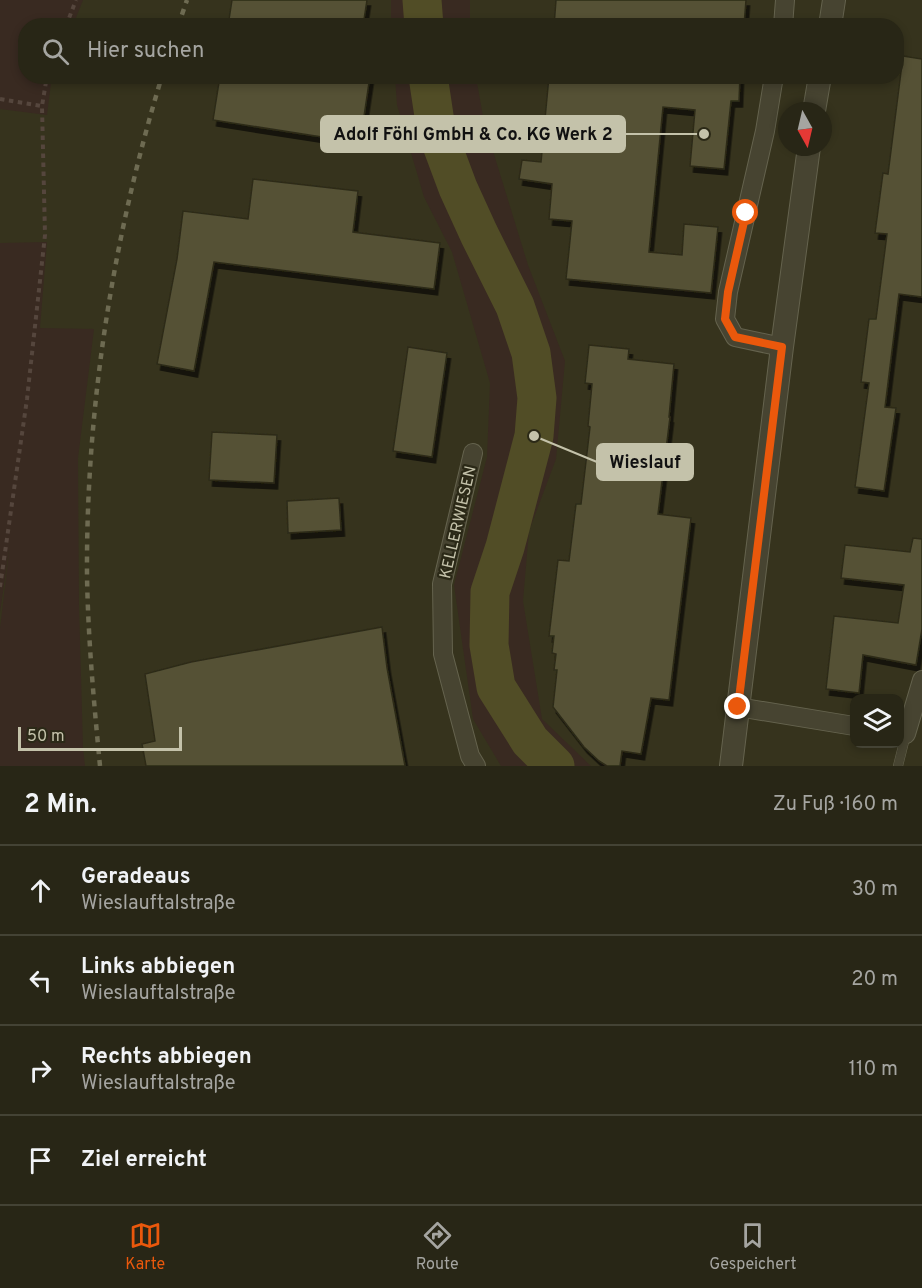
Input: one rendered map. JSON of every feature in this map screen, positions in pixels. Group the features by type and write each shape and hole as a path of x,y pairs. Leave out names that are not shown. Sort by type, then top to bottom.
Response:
{"street":[{"path":"784,18 785,0"},
{"path":"831,18 834,0"},
{"path":"773,84 765,130 728,292 725,319 735,337 782,347"},
{"path":"816,102 819,84"},
{"path":"731,766 808,156"},
{"name":"KELLERWIESEN","path":"473,453 442,584 443,654 470,756 476,766"},
{"path":"904,730 922,680"},
{"path":"738,707 850,725"}],"lane":[{"path":"898,766 901,748"}],"path":[{"path":"69,18 76,0"},
{"path":"0,586 27,399 45,235 42,106 46,84"},
{"path":"0,99 42,106"}],"shaded area":[{"path":"0,0 83,0 76,18 18,18 18,84 51,84 47,115 0,109"},
{"path":"391,0 470,0 470,18 391,18"},
{"path":"396,84 477,84 484,122 528,265 565,361 556,459 529,531 523,601 542,719 591,766 501,766 473,719 454,585 487,457 490,383 452,252 424,197 397,105"},
{"path":"47,242 40,328 94,329 78,458 79,605 85,766 0,766 0,628 10,543 0,613 0,243"}],"building":[{"path":"232,0 367,0 364,18 229,18"},
{"path":"556,0 746,0 745,18 555,18"},
{"path":"904,56 922,59 922,297 899,294 885,407 896,408 884,491 855,487 869,383 861,382 869,319 876,319 887,234 875,233 883,173 888,174 899,84 904,84"},
{"path":"219,84 369,84 360,143 213,120"},
{"path":"548,84 740,84 739,101 731,101 724,169 690,166 695,110 663,107 649,252 682,255 684,224 718,227 711,293 566,279 572,221 549,219 552,184 519,179 522,160 541,162"},
{"path":"253,179 358,191 353,232 440,243 434,289 214,262 194,371 157,364 177,259 183,211 248,219"},
{"path":"589,345 629,349 628,359 674,364 658,514 691,518 669,700 651,698 641,754 622,751 620,766 607,766 599,761 584,747 553,707 557,670 554,670 556,654 552,653 554,636 549,636 558,560 569,561 576,504 581,504 590,427 588,426 592,384 585,383"},
{"path":"408,347 447,353 432,457 393,451"},
{"path":"212,432 277,435 274,483 209,480"},
{"path":"339,498 341,530 288,533 287,501"},
{"path":"913,538 922,539 922,629 916,665 863,655 859,693 826,689 834,616 898,623 904,585 841,578 845,545 910,552"},
{"path":"382,627 405,766 146,766 142,744 155,741 145,674 191,662"}],"waterway":[{"path":"422,0 423,18"},
{"path":"429,84 436,129 458,188 515,306 531,353 537,398 534,436 505,547 490,592 489,645 496,687 530,741 555,766"}],"railway":[{"path":"181,18 187,0"},
{"path":"100,766 87,575 91,449 97,386 116,260 129,198 160,84"}],"place":[{"name":"Adolf Föhl GmbH & Co. KG Werk 2","path":"704,134"},
{"name":"Wieslauf","path":"534,436"}],"route":[{"path":"738,707 782,347 735,337 725,319 728,292 746,213"}]}
